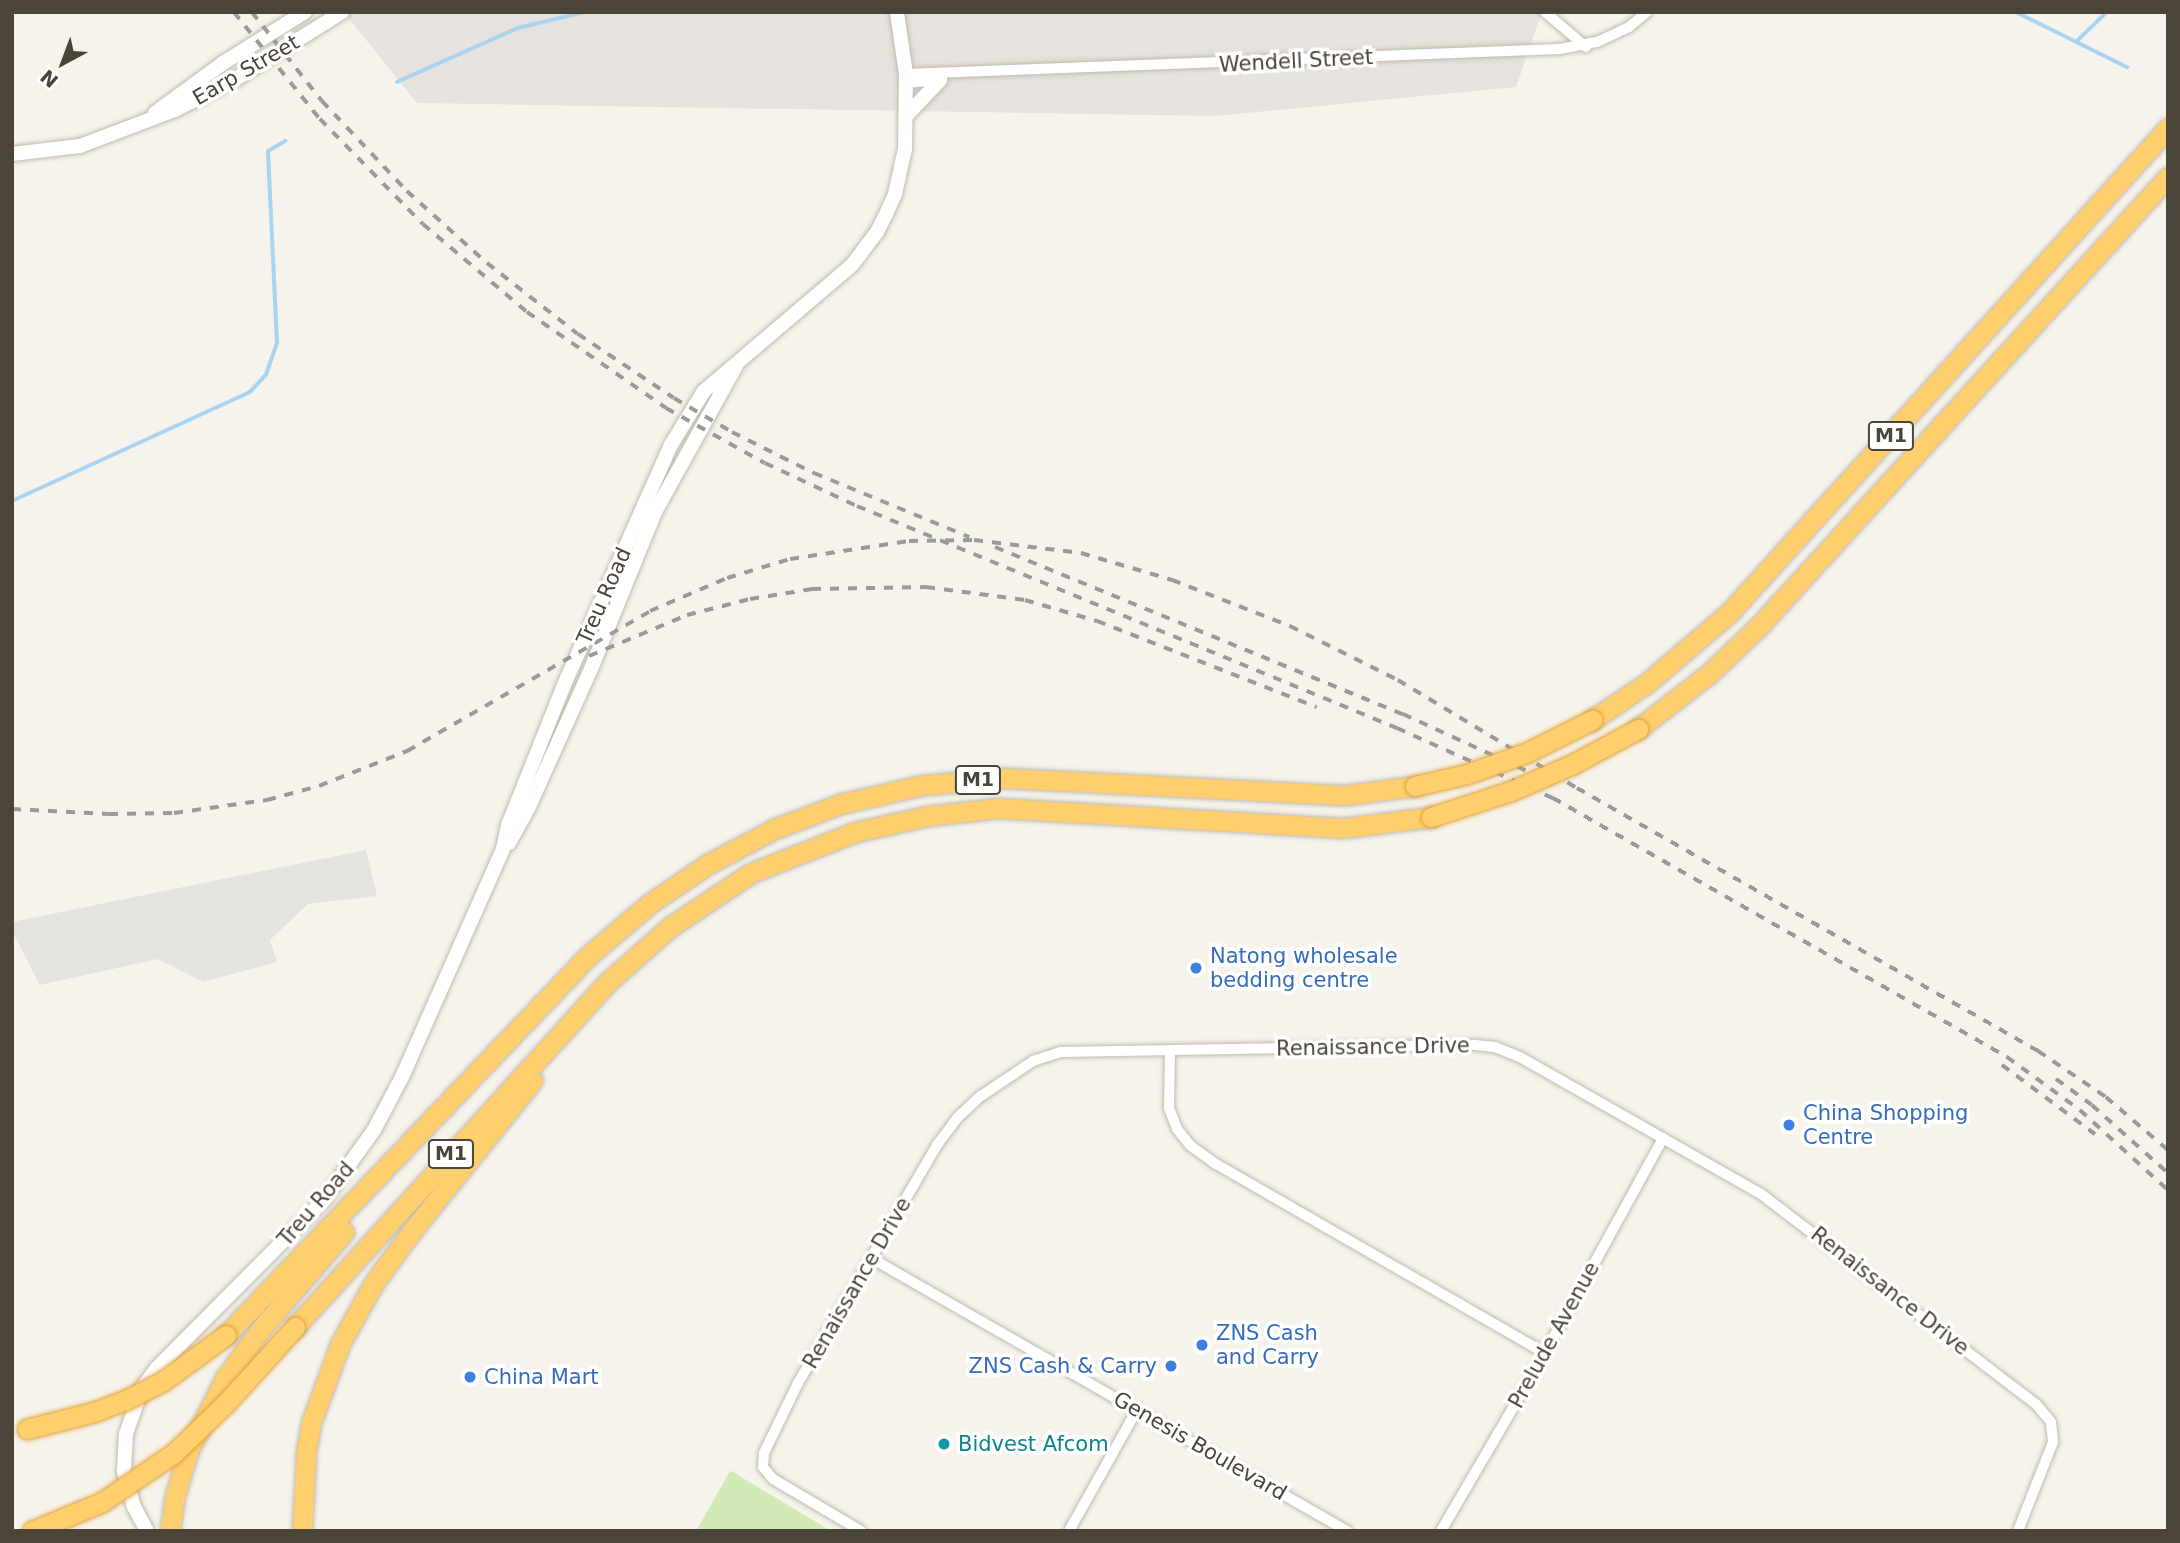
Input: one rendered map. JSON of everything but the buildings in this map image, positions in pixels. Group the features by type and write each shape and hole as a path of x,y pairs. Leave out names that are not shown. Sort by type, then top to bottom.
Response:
{"highway":[{"name":"M1","path":"20,1429 94,1412 126,1399 163,1381 226,1335 588,957 649,904 708,864 774,829 840,804 923,785 1006,778 1346,795 1415,786 1467,774 1528,752 1592,720 1647,683 1738,604 2168,128"},
{"name":"M1","path":"32,1531 102,1502 174,1453 225,1404 608,982 670,927 751,873 855,832 927,816 998,808 1343,828 1431,817 1488,800 1560,770 1638,729 1694,686 1760,625 2168,177"},
{"path":"302,1531 305,1463 311,1423 340,1344 357,1311 412,1231 594,1004 608,982"},
{"path":"170,1531 179,1479 199,1425 240,1355 350,1225 384,1173"}],"street":[{"name":"Earp Street","path":"146,120 223,63 305,12"},
{"name":"Earp Street","path":"12,154 80,146 146,120 215,90 342,12"},
{"name":"Treu Road","path":"147,1531 134,1507 124,1471 126,1434 142,1388 157,1368 324,1200 359,1154 402,1077 503,849 528,809 591,668 655,512 737,363 852,265 877,232 895,194 901,174 906,116 905,79 897,12"},
{"path":"1545,12 1586,47"},
{"name":"Wendell Street","path":"905,79 1006,72 1504,53 1586,47 1618,33 1647,12"},
{"name":"Wendell Street","path":"905,79 940,80 1006,72"},
{"path":"906,116 940,80"},
{"name":"Renaissance Drive","path":"862,1531 773,1479 765,1470 763,1460 778,1419 937,1145 957,1118 1007,1076 1033,1061 1061,1052 1475,1045 1495,1047 1520,1057 1791,1214 2036,1404 2047,1416 2053,1431 2049,1456 2018,1531"},
{"path":"1171,1050 1169,1108 1177,1129 1191,1146 1216,1164 1545,1353"},
{"name":"Prelude Avenue","path":"1441,1531 1545,1353 1663,1138"},
{"name":"Genesis Boulevard","path":"871,1258 1347,1531"},
{"path":"1069,1531 1137,1410"}],"shaded area":[{"path":"348,12 1542,12 1516,87 1216,116 417,103 346,15"},
{"path":"366,850 377,896 308,904 270,940 277,962 203,982 158,959 40,985 12,931 12,922"}],"green space":[{"path":"731,1471 831,1531 696,1531"}],"waterway":[{"path":"397,82 518,28 585,12"},
{"path":"2016,12 2127,67"},
{"path":"2076,42 2107,12"},
{"path":"12,501 250,392 266,375 277,343 268,151 285,141"}],"railway":[{"path":"234,12 320,119 423,224 527,312 666,408 765,463 857,506 1397,728 1553,798 2007,1057 2080,1110 2168,1190"},
{"path":"252,12 322,101 407,191 487,263 578,334 674,398 732,432 814,473 969,537"},
{"path":"12,809 109,814 174,813 267,800 319,786 407,751 650,611 727,578 790,559 909,541 974,540 1081,553 1172,580 1290,626 1398,680 1577,788 2038,1051 2106,1097 2168,1150"},
{"path":"995,547 1403,714 1553,783"},
{"path":"589,656 687,615 750,599 812,589 926,587 1025,600 1097,621 1317,707"},
{"path":"2002,1065 2095,1134"},
{"path":"2056,1079 2092,1105 2168,1173"}],"place":[{"name":"Natong wholesale bedding centre","path":"1196,968"},
{"name":"China Shopping Centre","path":"1789,1125"},
{"name":"ZNS Cash and Carry","path":"1202,1345"},
{"name":"ZNS Cash & Carry","path":"1171,1366"},
{"name":"China Mart","path":"470,1377"},
{"name":"Bidvest Afcom","path":"944,1444"}]}
